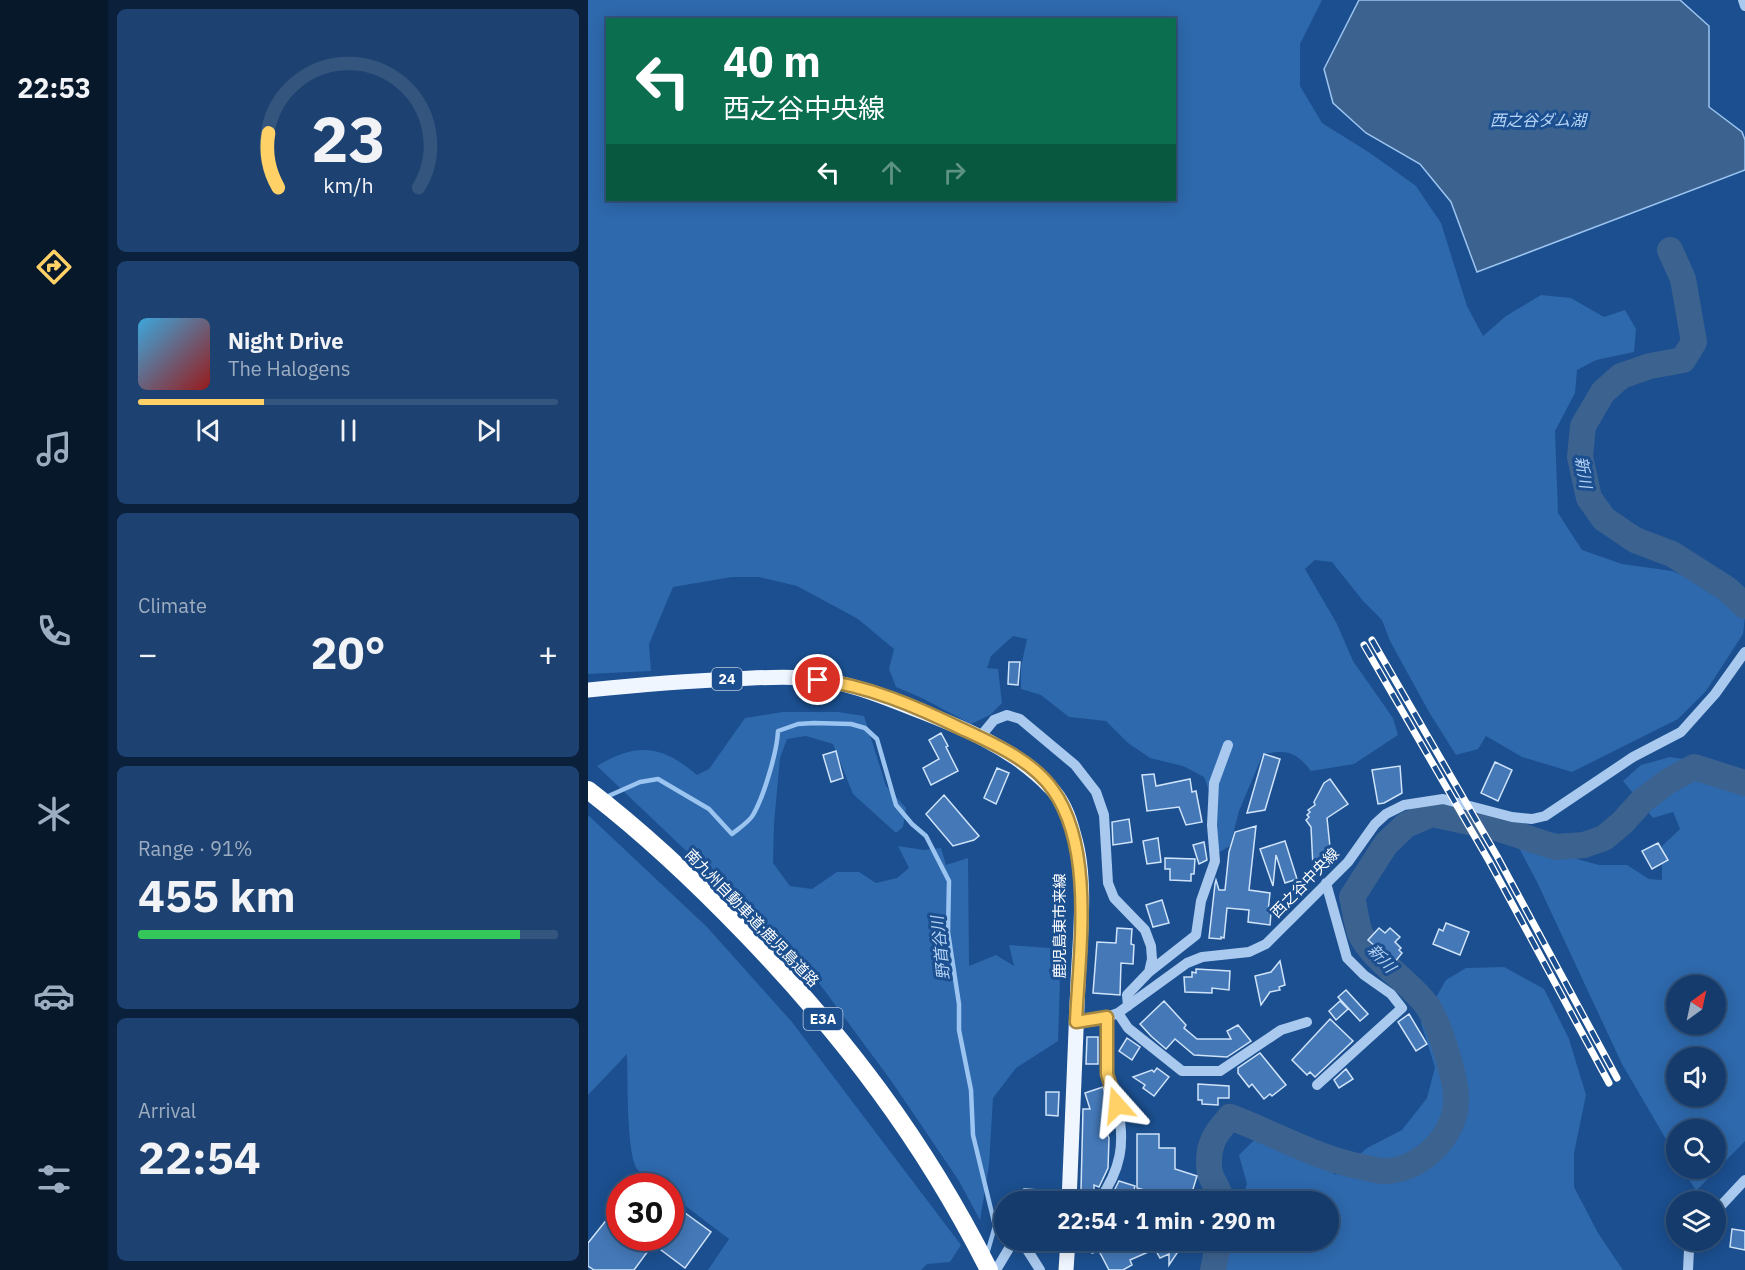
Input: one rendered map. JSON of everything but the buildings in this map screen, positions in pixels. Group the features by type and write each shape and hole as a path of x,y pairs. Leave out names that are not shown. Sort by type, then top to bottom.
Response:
{"highway":[{"name":"南九州自動車道;鹿児島道路","path":"588,790 618,813 722,909 793,983 864,1069 914,1137 943,1185 988,1270"}],"main road":[{"name":"鹿児島東市来線","path":"588,690 657,682 768,678 813,679 866,689 980,737 1032,769 1053,789 1066,812 1075,838 1081,906 1070,1191"},
{"path":"1066,1270 1067,1251"}],"street":[{"path":"1743,0 1745,6"},
{"name":"西之谷中央線","path":"1076,1022 1113,1015 1187,963 1202,957 1249,952 1266,944 1348,862 1376,824 1386,814 1404,805 1443,799 1512,817 1532,819 1545,816 1633,757 1681,732 1715,694 1745,651"},
{"path":"980,737 994,720 1006,715 1020,719 1075,765 1096,792 1104,815 1108,883 1114,898 1145,930 1152,959 1149,972"},
{"path":"1128,1006 1127,995 1149,972 1196,935 1202,901 1215,861 1212,825 1214,783 1228,745"},
{"path":"1317,1085 1402,1008 1391,994 1364,975 1347,958 1326,883"},
{"path":"1113,1015 1182,1071 1220,1071 1281,1030 1307,1022"},
{"path":"1106,1191 1118,1166 1122,1139 1117,1105 1107,1074 1113,1015"},
{"path":"1726,1200 1745,1180"},
{"path":"996,1270 1007,1251"},
{"path":"1028,1251 1040,1270"},
{"path":"1688,1270 1689,1251"}],"shaded area":[{"path":"588,0 1322,0 1300,44 1300,86 1322,123 1370,153 1416,186 1441,223 1467,306 1483,336 1506,316 1541,295 1571,298 1604,317 1625,310 1636,329 1634,352 1596,360 1577,370 1575,393 1555,431 1558,513 1582,550 1622,564 1672,571 1706,584 1734,604 1745,616 1743,634 1706,691 1678,719 1572,772 1522,757 1486,736 1478,749 1456,755 1429,712 1390,641 1382,620 1363,601 1332,562 1315,560 1305,569 1337,624 1353,661 1393,718 1398,735 1354,764 1311,771 1300,759 1285,752 1263,754 1239,811 1230,846 1218,853 1215,807 1204,777 1183,766 1150,758 1128,743 1106,721 1069,717 1041,695 1021,689 1021,667 1027,639 1013,636 991,656 987,668 998,669 1002,703 990,715 971,724 896,687 889,669 894,649 858,619 797,586 759,577 732,577 673,587 649,644 651,671 588,674"},
{"path":"783,712 838,712 864,716 886,786 906,808 903,827 896,833 853,794 833,744 806,736 787,739 780,758 773,863 790,886 812,889 837,872 859,872 876,883 897,878 909,868 898,846 924,850 941,848 946,865 968,858 969,966 996,955 1014,966 1009,945 1061,949 1058,1041 1016,1068 993,1098 989,1165 980,1220 959,1181 892,1082 805,964 597,766 625,753 649,750 672,758 697,775 709,769 745,718"},
{"path":"1670,757 1723,765 1745,772 1745,1141 1726,1160 1726,1119 1666,1119 1666,1139 1622,1064 1519,848 1546,831 1566,836 1577,859 1599,865 1627,865 1649,879 1662,880 1662,846 1680,829 1673,812 1653,818 1623,781 1641,765"},
{"path":"588,815 707,927 792,1022 961,1245 950,1262 927,1264 921,1270 708,1270 729,1239 684,1205 684,1173 641,1173 634,1162 631,1149 627,1054 588,1095"},
{"path":"1504,967 1544,989 1569,1039 1586,1095 1574,1153 1574,1187 1598,1233 1623,1270 1224,1270 1228,1251 1339,1251 1339,1191 1245,1191 1247,1184 1239,1155 1252,1142 1270,1133 1336,1175 1367,1148 1402,1130 1427,1098 1435,1067 1421,1023 1446,980 1466,968"},
{"path":"1689,1179 1708,1179 1696,1191"}],"water":[{"name":"西之谷ダム湖","path":"1359,0 1680,0 1709,26 1709,107 1742,132 1745,140 1745,170 1477,272 1451,202 1420,164 1366,133 1333,103 1324,69"}],"waterway":[{"name":"新川","path":"1670,250 1683,279 1694,342 1683,360 1650,366 1621,376 1603,392 1583,426 1580,457 1589,498 1604,519 1635,540 1672,554 1727,589 1745,606"},
{"name":"野首谷川","path":"604,798 640,782 658,779 709,809 732,834 749,820 757,807 773,762 778,731 798,724 851,724 865,728 877,739 896,805 926,836 949,881 948,932 959,1004 959,1030 971,1090 973,1135 995,1226 987,1254"},
{"name":"新川","path":"1219,1191 1210,1173 1210,1148 1221,1127 1230,1117 1328,1158 1384,1171 1398,1170 1423,1158 1444,1137 1451,1125 1455,1112 1455,1089 1437,1025 1421,998 1365,943 1360,933 1352,897 1386,844 1406,825 1432,814 1493,827 1555,847 1584,845 1604,838 1622,823 1642,801 1667,782 1694,767 1745,783"},
{"name":"新川","path":"1213,1270 1217,1251"}],"railway":[{"path":"1372,640 1497,856 1617,1078"},
{"path":"1364,645 1489,861 1609,1083"}],"route":[{"path":"818,680 866,689 948,722 1009,753 1032,769 1053,789 1066,812 1075,838 1079,869 1081,906 1076,1022 1107,1017 1107,1074 1117,1105"}]}
